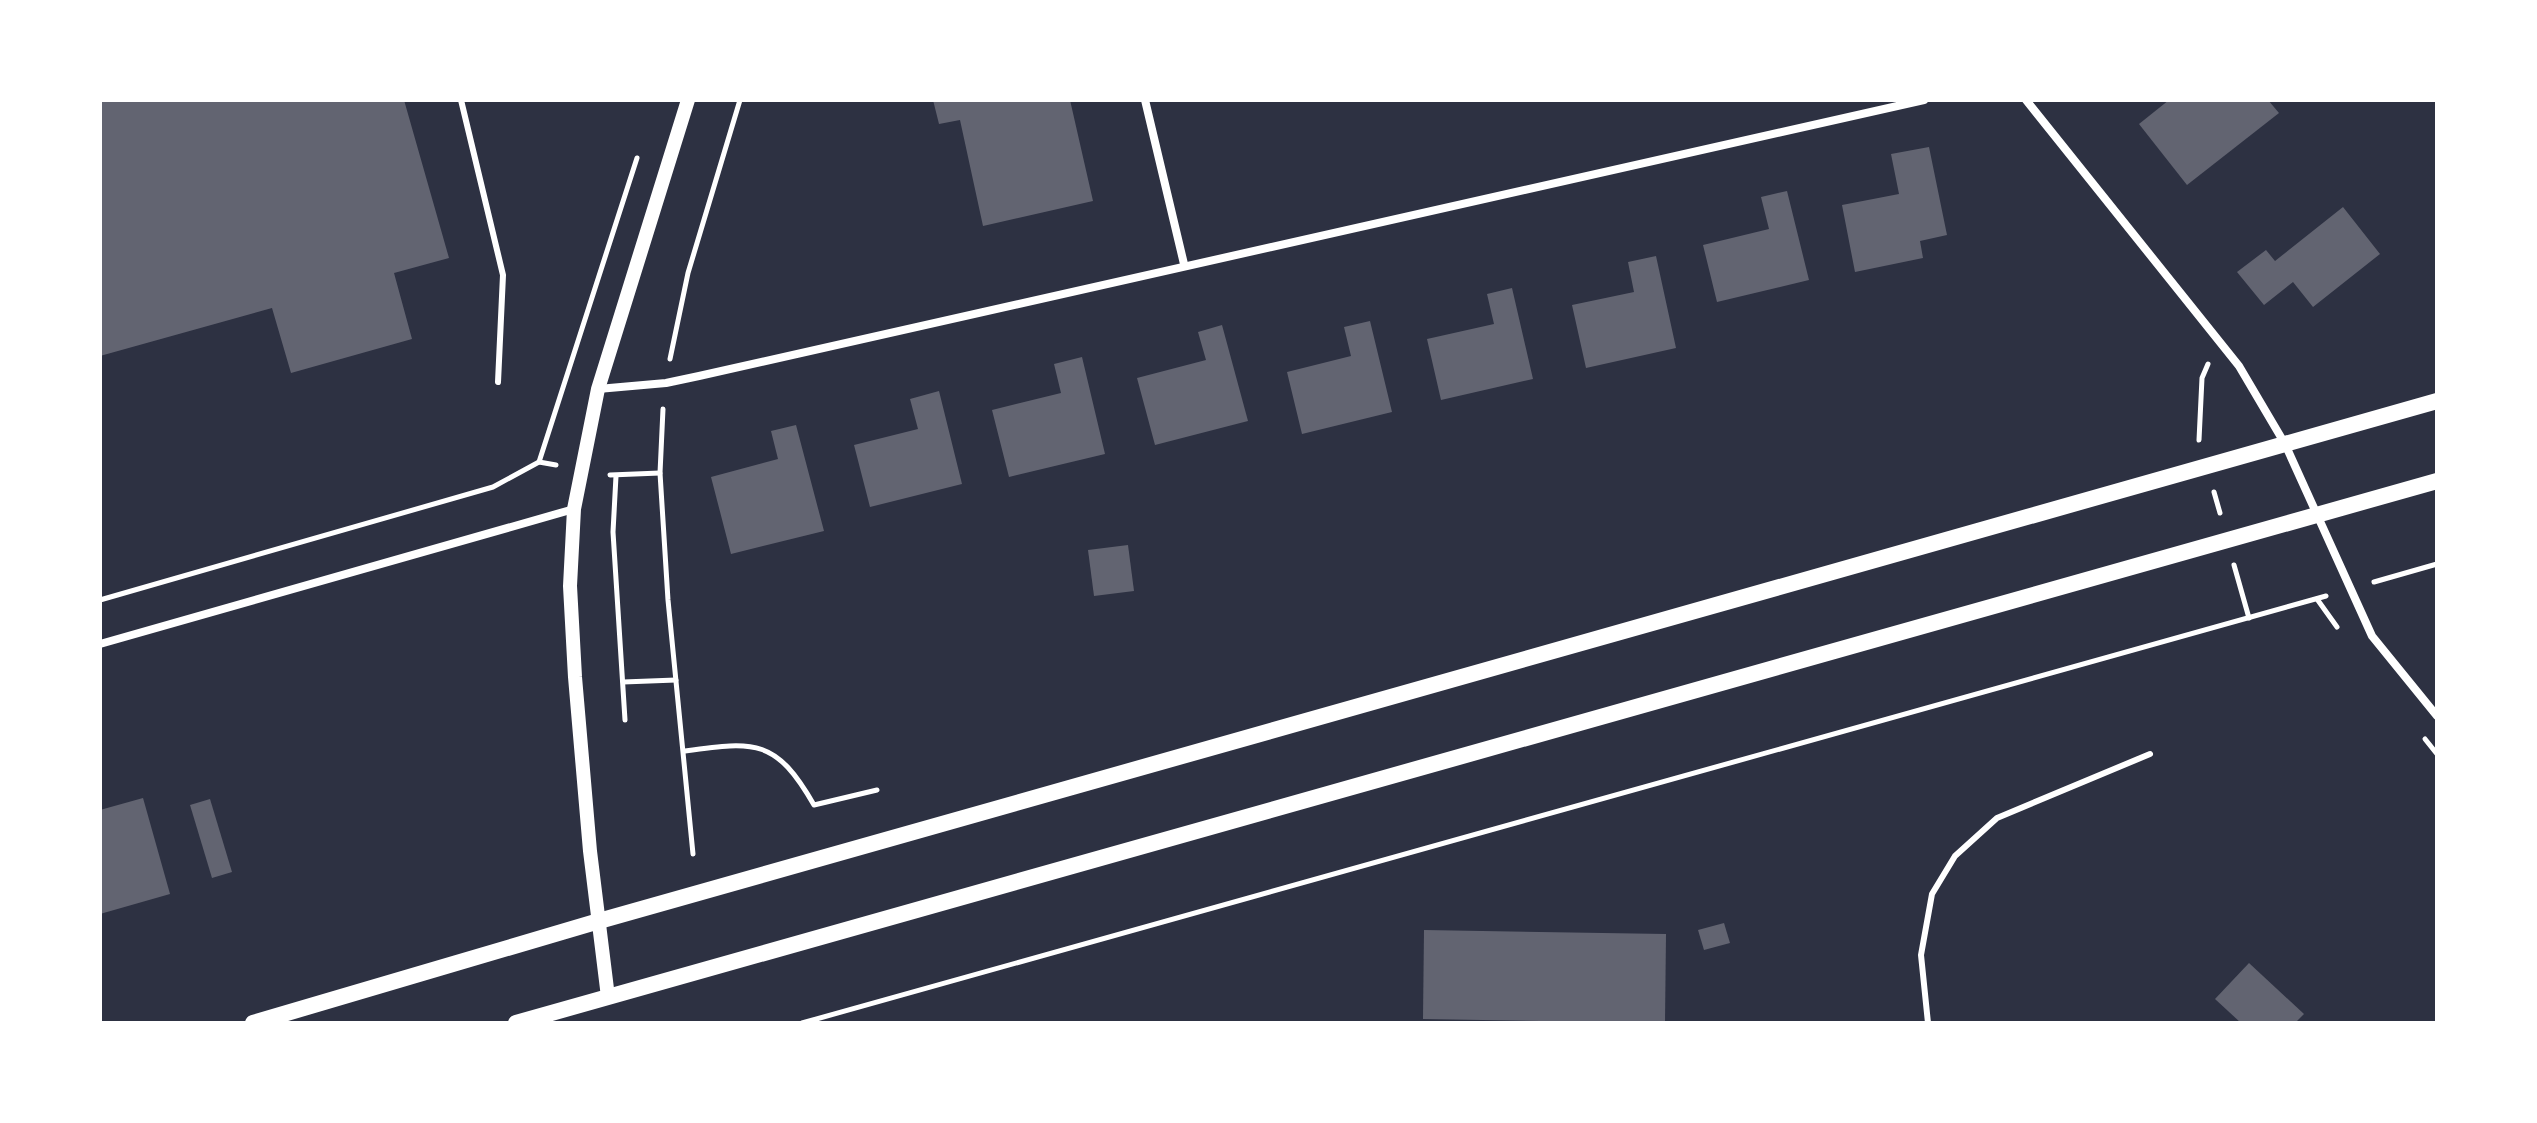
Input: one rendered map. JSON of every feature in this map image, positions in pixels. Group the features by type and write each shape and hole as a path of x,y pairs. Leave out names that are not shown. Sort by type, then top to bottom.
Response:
{"main road":[{"path":"253,1023 599,921 2437,401"},
{"path":"516,1023 2437,481"}],"street":[{"path":"608,997 575,677 570,586 574,509 598,389 688,100"},
{"path":"1145,100 1184,264"},
{"path":"598,389 688,379 1184,264 1924,100"},
{"path":"2026,100 2239,366 2285,444 2372,636 2437,716"},
{"path":"100,644 574,509"}],"lane":[{"path":"461,100 503,275 498,382"},
{"path":"1928,1023 1921,955 1932,894 1955,856 1997,818 2150,754"}],"path":[{"path":"671,351 688,273 740,100"},
{"path":"100,600 493,487 539,462 641,145"},
{"path":"2200,446 2198,432 2202,378 2219,340"},
{"path":"661,421 660,473 693,854"},
{"path":"625,720 613,532 616,476 660,473"},
{"path":"2214,490 2222,520"},
{"path":"2234,563 2249,618"},
{"path":"2376,581 2437,564"},
{"path":"802,1023 2317,599"},
{"path":"623,682 676,680"},
{"path":"685,751 738,744 768,752 793,769 814,805 877,790"}],"building":[{"path":"100,100 404,100 449,258 394,273 412,339 291,373 272,308 100,356"},
{"path":"933,100 1070,100 1093,201 983,226 960,120 939,124"},
{"path":"2169,100 2268,100 2279,113 2187,185 2139,124"},
{"path":"1929,147 1947,235 1920,241 1923,258 1855,272 1842,205 1899,194 1891,154"},
{"path":"1787,191 1809,280 1717,302 1703,245 1769,229 1761,197"},
{"path":"2343,207 2380,254 2313,307 2293,282 2264,305 2237,272 2266,250 2275,261"},
{"path":"1656,256 1676,348 1586,368 1572,305 1634,292 1628,262"},
{"path":"1512,288 1533,379 1441,400 1427,339 1494,324 1487,294"},
{"path":"1370,321 1392,412 1302,434 1287,372 1351,356 1344,327"},
{"path":"1222,325 1248,421 1155,445 1137,378 1206,360 1198,332"},
{"path":"1082,357 1105,454 1009,477 992,410 1061,393 1054,364"},
{"path":"939,391 962,484 870,507 854,445 918,429 910,399"},
{"path":"796,425 824,531 731,554 711,477 778,459 771,431"},
{"path":"1128,545 1134,591 1094,596 1088,550"},
{"path":"143,798 170,894 100,914 100,810"},
{"path":"210,799 232,872 212,878 190,805"},
{"path":"1724,923 1730,943 1704,950 1698,930"},
{"path":"1424,930 1666,934 1665,1023 1423,1019"},
{"path":"2249,963 2304,1014 2295,1023 2241,1023 2215,999"}]}
